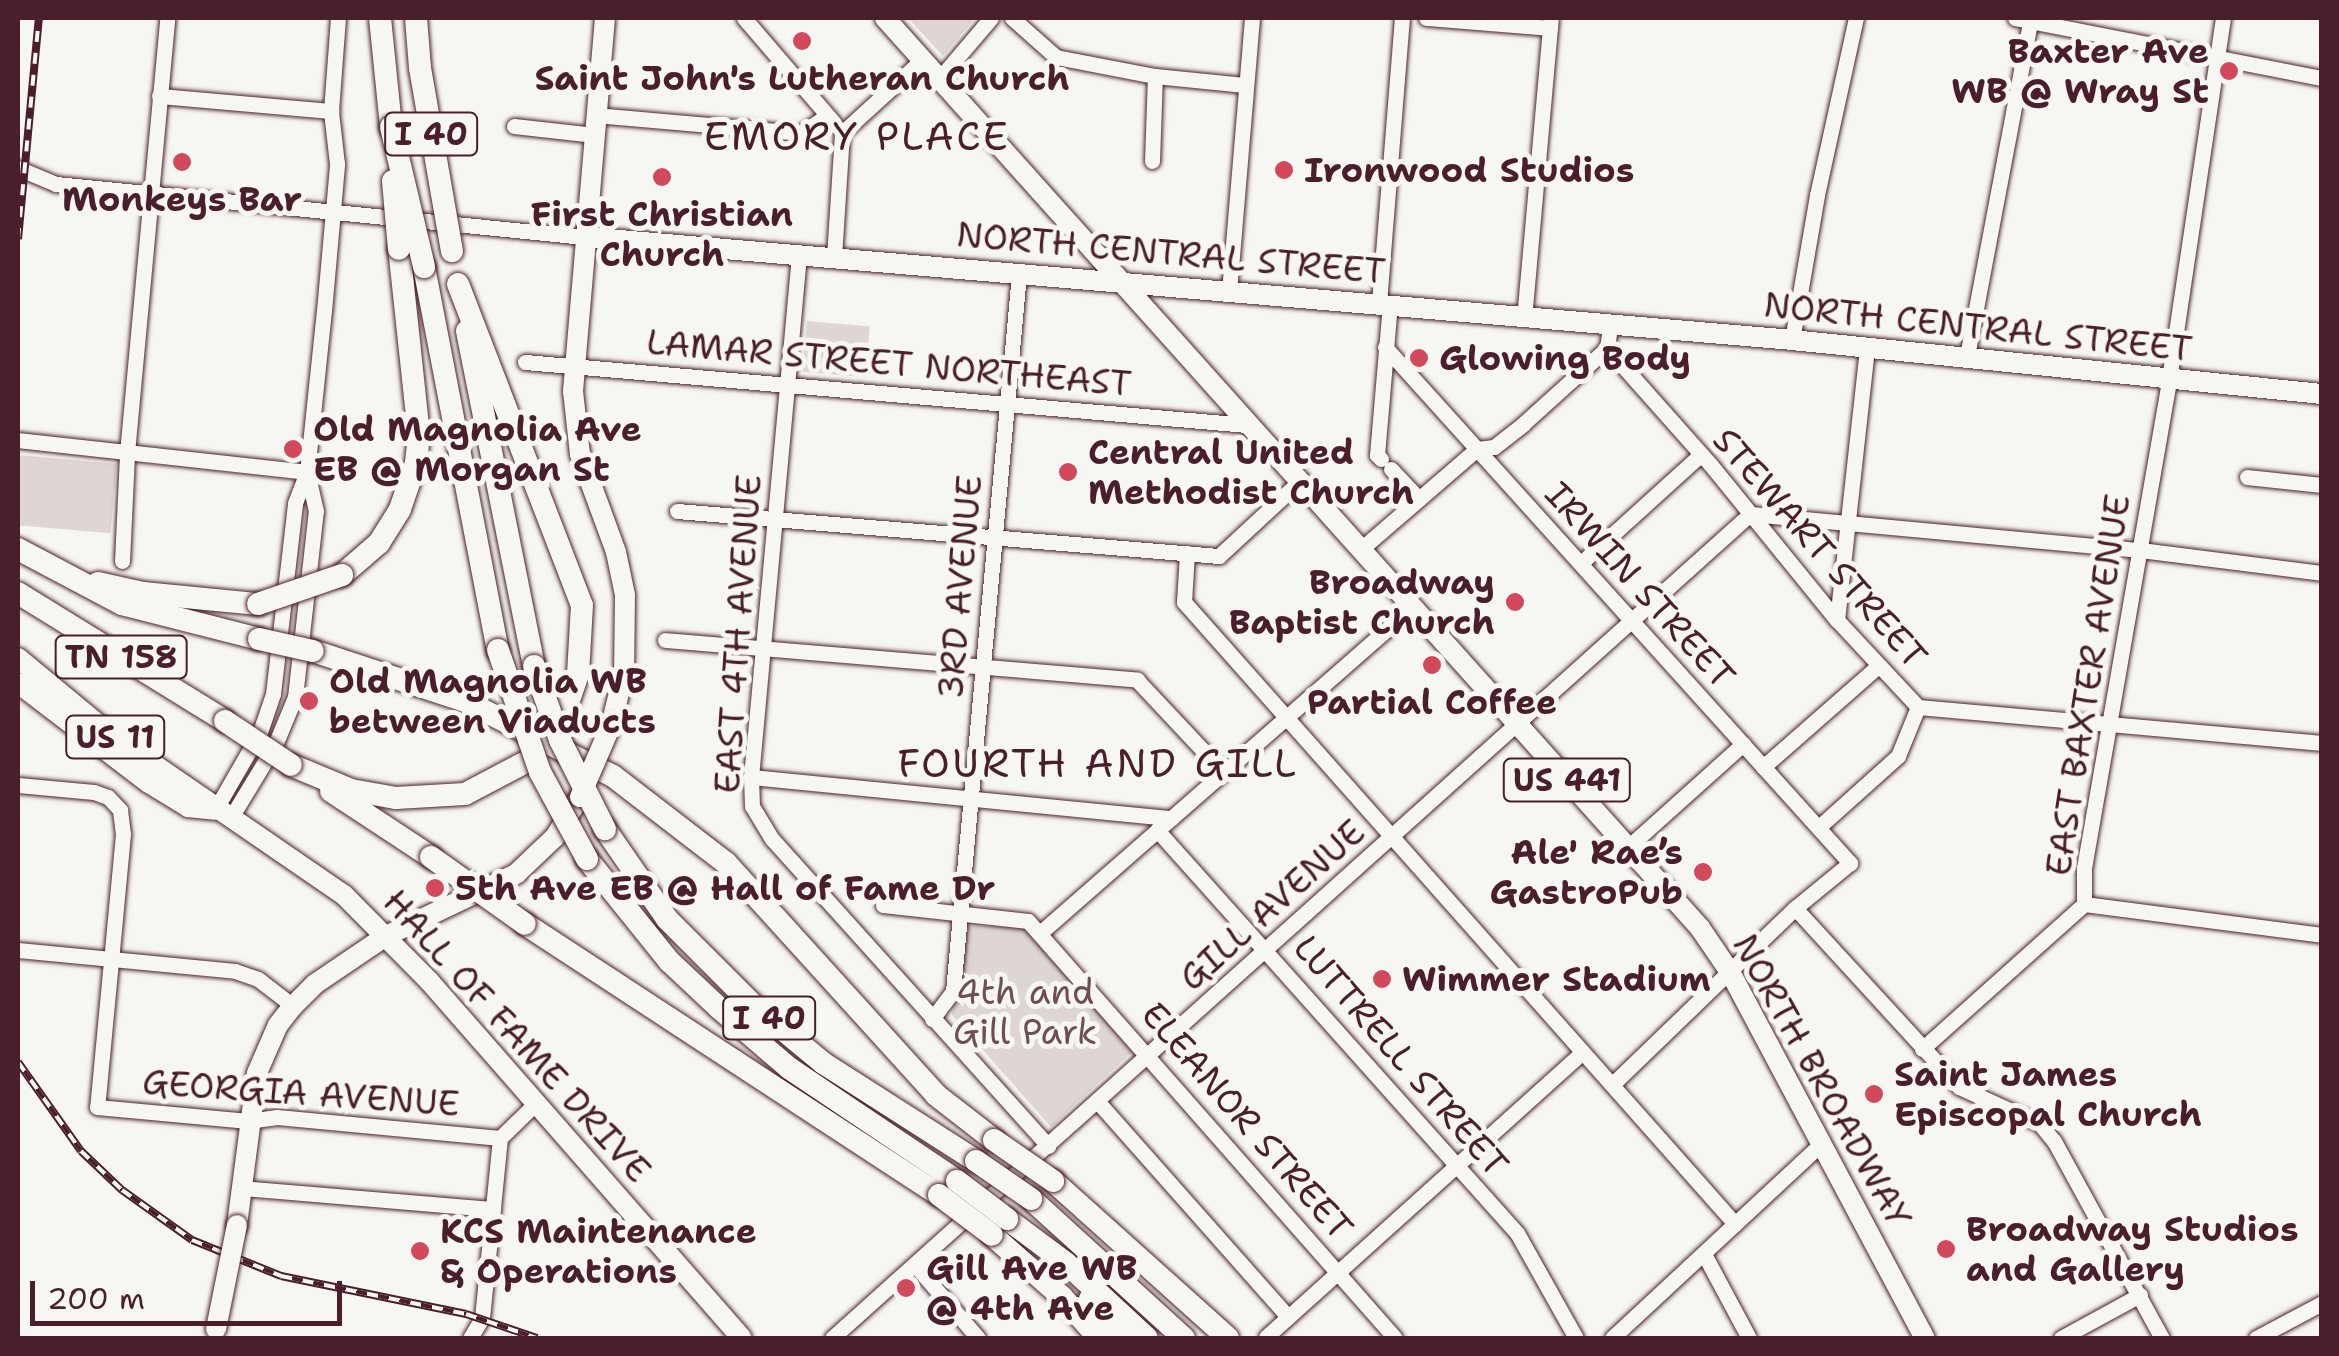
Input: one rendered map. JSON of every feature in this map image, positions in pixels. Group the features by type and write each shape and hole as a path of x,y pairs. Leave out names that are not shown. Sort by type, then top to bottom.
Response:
{"highway":[{"name":"I 40","path":"380,18 390,127 424,268 498,650 540,772 587,859 657,948 718,1008 790,1068 948,1188"},
{"name":"I 40","path":"416,18 420,68 458,284 534,666 560,740 605,829 666,919 752,1004 823,1064 1031,1199 1184,1338"},
{"path":"66,574 143,592 258,604 305,592 342,576 378,542 400,509 416,462 420,435 390,127"},
{"path":"291,764 351,790 396,798 465,794 524,763 565,711 578,674 582,605 458,284"},
{"path":"22,552 122,604 312,651 465,702 613,776 726,863 936,1095 1053,1181 1228,1338"},
{"name":"TN 158","path":"18,593 291,764"},
{"path":"291,764 526,924 948,1188 1000,1226 1099,1338"},
{"path":"1000,1226 1033,1238 1066,1262 1147,1338"},
{"path":"1033,1238 1124,1338"}],"main road":[{"path":"215,1335 238,1225 248,1120 264,1053 293,1006 315,984 386,936 516,874 554,837 578,800 610,725 624,673 628,622 620,564 580,454 573,364 605,18"},
{"name":"NORTH BROADWAY","path":"884,18 1700,928 1730,972 1925,1338"},
{"name":"NORTH CENTRAL STREET","path":"584,237 1792,340 1868,350 1967,356 2064,371 2322,394"},
{"name":"HALL OF FAME DRIVE","path":"18,658 111,735 329,882 386,936 742,1338"},
{"name":"HALL OF FAME DRIVE","path":"18,683 149,783 188,807 223,814"}],"street":[{"path":"122,561 127,453 167,18"},
{"path":"223,814 273,694 296,503 307,472 337,164 331,111 338,18"},
{"path":"744,18 842,132"},
{"path":"939,79 991,18"},
{"path":"1012,18 1056,57 1155,76 1246,85"},
{"path":"1229,292 1252,18"},
{"path":"1402,18 1377,455 1418,499"},
{"path":"1426,18 1550,23 1524,320"},
{"path":"1792,340 1817,195 1856,18"},
{"path":"1967,356 2025,18 2322,78"},
{"path":"2116,37 2120,18"},
{"name":"EAST BAXTER AVENUE","path":"1922,1049 2084,904 2084,868 2169,379 2224,18"},
{"path":"834,257 842,132 922,60"},
{"path":"1152,161 1155,76"},
{"path":"159,96 331,111"},
{"path":"514,126 802,132 826,116"},
{"name":"NORTH CENTRAL STREET","path":"18,168 48,182 584,237"},
{"name":"EAST 4TH AVENUE","path":"799,255 750,777 752,806 762,826 1048,1146"},
{"name":"3RD AVENUE","path":"932,1019 953,992 1019,274"},
{"path":"1361,549 1477,448 1494,447 1607,348 1610,326"},
{"name":"IRWIN STREET","path":"1386,348 1850,863 1796,908"},
{"name":"STEWART STREET","path":"1607,348 1701,454 1837,620 1918,707 2322,743"},
{"path":"1837,620 1868,350"},
{"name":"LAMAR STREET NORTHEAST","path":"525,362 1247,425"},
{"path":"18,440 307,472"},
{"path":"1581,563 1701,454"},
{"path":"223,814 275,744 296,697 316,511 307,472"},
{"path":"2247,477 2322,485"},
{"path":"678,510 1218,556 1300,481"},
{"path":"1750,514 2140,550 2322,573"},
{"name":"GILL AVENUE","path":"832,1338 1750,514"},
{"path":"1187,553 1184,602 1735,1224"},
{"path":"1040,933 1412,607"},
{"path":"665,640 1137,680 1223,772"},
{"path":"1763,767 1878,666"},
{"path":"1820,826 1898,756 1918,707"},
{"path":"1627,848 1743,744"},
{"path":"750,777 1171,818"},
{"path":"18,785 94,792 116,803 123,834 110,958"},
{"name":"LUTTRELL STREET","path":"1157,830 1268,949 1517,1233 1576,1338"},
{"path":"2084,904 2322,934"},
{"name":"ELEANOR STREET","path":"883,905 1028,921 1396,1338"},
{"path":"1613,1084 1796,908 1960,1087 2040,1124 2054,1141 2162,1338"},
{"path":"18,950 249,974 293,1006"},
{"name":"GEORGIA AVENUE","path":"110,958 97,1107 248,1120 277,1117 500,1138"},
{"path":"1266,1337 1584,1052"},
{"path":"1098,1102 1288,1318"},
{"path":"470,1338 482,1318 500,1138 536,1103"},
{"path":"1612,1338 1822,1142"},
{"path":"242,1188 493,1209"},
{"path":"1704,1254 1749,1338"},
{"path":"915,1265 978,1338"},
{"path":"2061,1338 2140,1295"},
{"path":"2256,1338 2322,1303"}],"green space":[{"path":"908,18 975,18 943,56"},
{"path":"807,321 870,326 865,377 803,372"},
{"path":"18,455 117,464 111,533 18,525"},
{"name":"4th and Gill Park","path":"966,926 1025,927 1132,1052 1051,1127 952,1015"}],"railway":[{"path":"18,239 39,18"},
{"path":"18,1062 81,1151 122,1190 192,1240 281,1276 466,1314 537,1338"}],"place":[{"name":"Saint John's Lutheran Church","path":"802,41"},
{"name":"Baxter Ave WB @ Wray St","path":"2229,71"},
{"name":"Monkeys Bar","path":"182,162"},
{"name":"Ironwood Studios","path":"1284,170"},
{"name":"First Christian Church","path":"662,177"},
{"name":"Glowing Body","path":"1419,358"},
{"name":"Old Magnolia Ave EB @ Morgan St","path":"293,449"},
{"name":"Central United Methodist Church","path":"1068,472"},
{"name":"Broadway Baptist Church","path":"1515,602"},
{"name":"Partial Coffee","path":"1432,665"},
{"name":"Old Magnolia WB between Viaducts","path":"309,701"},
{"name":"Ale' Rae’s GastroPub","path":"1703,872"},
{"name":"5th Ave EB @ Hall of Fame Dr","path":"435,888"},
{"name":"Wimmer Stadium","path":"1382,979"},
{"name":"Saint James Episcopal Church","path":"1874,1094"},
{"name":"Broadway Studios and Gallery","path":"1946,1249"},
{"name":"KCS Maintenance & Operations","path":"420,1251"},
{"name":"Gill Ave WB @ 4th Ave","path":"906,1288"}],"district":[{"name":"EMORY PLACE","path":"857,136"},
{"name":"FOURTH AND GILL","path":"1098,763"}]}
